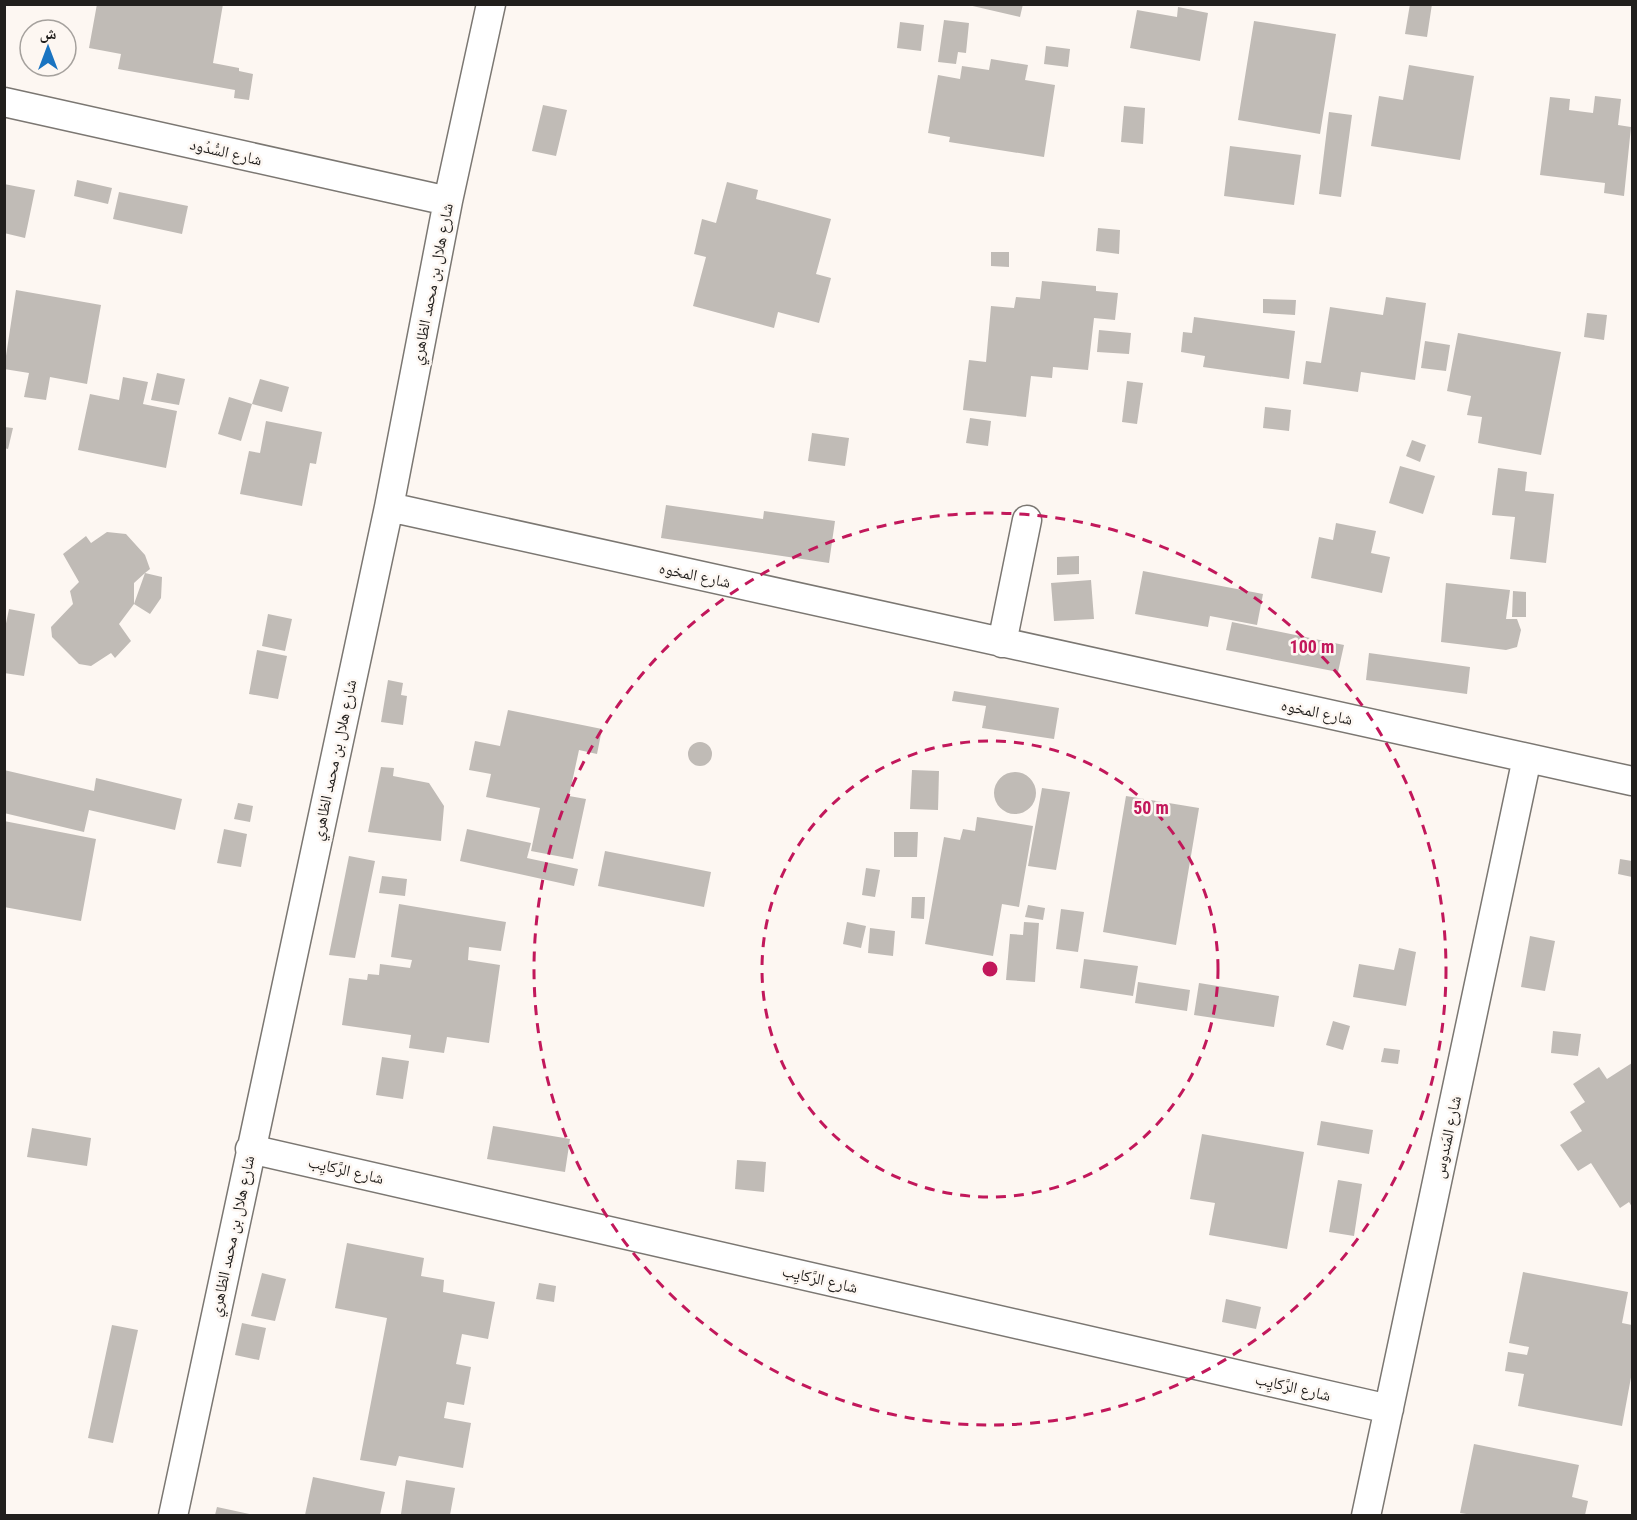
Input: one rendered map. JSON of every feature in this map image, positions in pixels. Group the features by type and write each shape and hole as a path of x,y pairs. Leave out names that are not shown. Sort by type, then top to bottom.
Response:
{"street":[{"name":"شارع هلال بن محمد الظاهري","path":"173,1515 389,507 448,201 491,4"},
{"name":"شارع السُّدُود","path":"4,102 448,201"},
{"name":"شارع المخوه","path":"389,507 1632,781"},
{"path":"1002,643 1027,520"},
{"name":"شارع المَندوس","path":"1366,1515 1527,758"},
{"name":"شارع الرَّكايِب","path":"250,1149 1389,1409"}],"building":[{"path":"97,4 223,4 213,63 239,68 239,71 253,74 249,100 234,98 235,90 118,69 121,54 89,48"},
{"path":"964,4 1023,4 1020,17"},
{"path":"1410,4 1432,4 1427,37 1405,34"},
{"path":"1178,7 1208,13 1200,61 1130,48 1137,10 1177,17"},
{"path":"944,20 969,23 966,53 958,52 956,64 938,62"},
{"path":"1254,21 1336,34 1320,134 1238,120"},
{"path":"900,22 924,25 921,51 897,48"},
{"path":"1046,46 1070,49 1068,67 1044,64"},
{"path":"991,59 1028,65 1025,80 1055,85 1044,157 949,142 950,137 928,133 938,75 960,79 962,66 989,70"},
{"path":"1409,65 1474,76 1460,160 1371,146 1379,96 1403,100"},
{"path":"1595,96 1621,99 1618,125 1631,127 1624,196 1604,193 1605,183 1540,175 1550,97 1570,99 1569,110 1593,113"},
{"path":"543,105 567,110 556,156 532,151"},
{"path":"1124,106 1145,108 1143,144 1121,142"},
{"path":"1329,112 1352,115 1341,197 1319,194"},
{"path":"1230,146 1301,155 1294,205 1224,196"},
{"path":"77,180 112,188 108,204 74,196"},
{"path":"727,182 758,190 756,199 831,219 816,274 831,278 819,323 778,312 774,328 693,306 706,257 694,254 702,219 716,223"},
{"path":"4,184 35,190 25,238 4,233"},
{"path":"119,192 188,206 182,234 113,219"},
{"path":"1098,228 1120,230 1119,254 1096,251"},
{"path":"991,252 1009,252 1009,267 991,266"},
{"path":"1042,281 1096,286 1096,291 1118,293 1115,320 1094,318 1088,370 1053,367 1052,378 1031,376 1026,417 963,410 969,360 986,362 991,306 1014,308 1016,297 1040,299"},
{"path":"16,290 101,305 87,384 50,377 46,400 24,397 29,373 4,369"},
{"path":"1386,297 1426,303 1415,380 1361,372 1358,392 1303,384 1306,361 1321,363 1330,307 1383,315"},
{"path":"1263,299 1296,300 1295,315 1263,313"},
{"path":"1587,313 1607,315 1604,340 1584,337"},
{"path":"1194,317 1295,331 1289,379 1203,367 1205,356 1181,352 1183,332 1192,333"},
{"path":"1099,330 1131,333 1129,354 1097,352"},
{"path":"1458,333 1561,352 1541,455 1478,443 1482,417 1467,415 1471,396 1447,391"},
{"path":"1425,341 1450,345 1446,371 1421,368"},
{"path":"157,373 185,379 179,405 151,400"},
{"path":"123,377 148,382 143,404 177,411 166,468 78,450 90,394 119,400"},
{"path":"260,379 289,387 282,412 252,404"},
{"path":"1127,381 1143,383 1137,424 1122,422"},
{"path":"229,397 252,404 241,441 218,434"},
{"path":"1265,407 1291,410 1289,431 1263,428"},
{"path":"970,418 991,421 988,446 966,443"},
{"path":"266,421 322,432 316,464 310,463 302,506 240,494 249,451 260,453"},
{"path":"4,427 13,428 8,449 4,448"},
{"path":"812,433 849,438 845,466 808,461"},
{"path":"1412,440 1426,445 1420,462 1406,456"},
{"path":"1400,466 1435,476 1423,514 1389,503"},
{"path":"1498,468 1527,472 1525,491 1554,494 1546,563 1510,559 1515,517 1492,515"},
{"path":"666,505 763,519 764,511 835,521 829,563 661,538"},
{"path":"1336,523 1376,531 1371,553 1390,557 1382,593 1311,578 1319,537 1333,540"},
{"path":"107,532 126,534 145,555 150,569 134,583 134,604 119,624 131,641 115,658 111,653 91,666 79,664 52,637 51,627 73,604 70,591 79,582 63,554 86,536 91,543"},
{"path":"1079,556 1079,574 1057,575 1057,557"},
{"path":"1143,571 1263,594 1257,625 1210,616 1208,627 1135,614"},
{"path":"145,573 162,577 161,598 150,614 134,604"},
{"path":"1091,580 1094,619 1054,621 1051,583"},
{"path":"1446,583 1510,590 1506,619 1517,619 1521,630 1517,647 1506,650 1441,642"},
{"path":"1513,591 1526,592 1526,617 1512,617"},
{"path":"9,609 35,614 24,676 4,673 4,633"},
{"path":"268,614 292,619 285,651 262,646"},
{"path":"1232,622 1344,645 1338,672 1226,650"},
{"path":"257,650 287,656 278,699 249,694"},
{"path":"1369,653 1470,667 1467,694 1366,680"},
{"path":"388,680 403,683 401,695 407,696 403,725 381,722"},
{"path":"954,691 1059,708 1054,739 982,728 986,706 952,701"},
{"path":"508,710 602,729 597,754 579,750 569,796 586,799 573,859 531,851 540,808 486,797 491,774 469,770 475,741 500,746"},
{"path":"700,742 705,743 711,749 711,759 705,765 700,766 695,765 689,759 688,754 689,749 695,743"},
{"path":"381,767 394,768 393,776 429,783 444,806 441,841 368,832"},
{"path":"4,770 94,791 96,778 182,799 175,830 89,810 84,832 4,813"},
{"path":"912,770 939,771 938,810 910,809"},
{"path":"1015,772 1030,778 1036,793 1030,808 1015,814 1000,808 994,793 1000,778"},
{"path":"1042,788 1070,792 1056,870 1028,866"},
{"path":"1126,796 1199,808 1176,945 1103,932"},
{"path":"238,803 253,806 250,822 234,819"},
{"path":"977,817 1033,826 1019,907 1002,904 993,956 925,944 944,837 960,840 963,829 975,831"},
{"path":"4,821 96,839 81,921 4,907"},
{"path":"224,829 247,834 241,867 217,863"},
{"path":"467,829 531,843 527,858 578,869 574,886 460,861"},
{"path":"894,832 918,832 917,857 894,857"},
{"path":"605,851 711,872 704,907 598,886"},
{"path":"349,856 375,861 355,958 329,955"},
{"path":"1620,859 1632,861 1632,877 1618,874"},
{"path":"866,868 880,870 875,897 862,895"},
{"path":"382,876 407,879 405,896 379,893"},
{"path":"912,897 925,897 924,919 911,918"},
{"path":"399,904 506,922 501,951 469,947 468,960 500,965 489,1043 447,1037 444,1053 409,1048 411,1035 342,1025 349,978 367,980 368,974 379,975 380,964 410,968 412,960 391,957"},
{"path":"1028,905 1045,908 1043,920 1025,917"},
{"path":"1061,909 1084,912 1078,952 1056,949"},
{"path":"847,922 866,926 861,948 843,944"},
{"path":"1024,922 1039,923 1035,982 1006,980 1010,934 1023,935"},
{"path":"870,928 895,931 893,956 868,953"},
{"path":"1530,936 1555,941 1545,991 1521,987"},
{"path":"1399,948 1416,952 1406,1006 1353,997 1359,964 1394,970"},
{"path":"1084,959 1138,966 1133,996 1080,988"},
{"path":"1138,982 1190,990 1187,1011 1135,1003"},
{"path":"1199,983 1279,996 1274,1027 1194,1015"},
{"path":"1333,1021 1350,1026 1343,1050 1326,1045"},
{"path":"1553,1031 1581,1034 1578,1056 1551,1053"},
{"path":"1384,1048 1400,1050 1398,1064 1381,1062"},
{"path":"382,1057 409,1061 403,1099 376,1095"},
{"path":"1632,1063 1632,1207 1629,1202 1620,1208 1591,1163 1578,1171 1560,1145 1582,1131 1570,1112 1585,1102 1573,1084 1599,1067 1607,1079"},
{"path":"1321,1121 1373,1130 1369,1154 1317,1145"},
{"path":"493,1126 570,1139 565,1172 487,1159"},
{"path":"32,1128 91,1138 87,1166 27,1157"},
{"path":"1202,1134 1304,1152 1287,1249 1209,1235 1215,1203 1190,1199"},
{"path":"737,1160 766,1162 764,1192 735,1189"},
{"path":"1338,1180 1362,1184 1354,1236 1329,1232"},
{"path":"347,1243 424,1258 421,1276 444,1280 443,1292 495,1302 488,1339 462,1334 456,1364 471,1367 464,1405 447,1402 444,1418 471,1423 463,1468 399,1456 396,1466 360,1460 387,1318 335,1308"},
{"path":"1523,1272 1628,1292 1622,1323 1632,1325 1632,1372 1622,1426 1518,1406 1524,1374 1505,1371 1508,1352 1527,1355 1529,1347 1509,1343"},
{"path":"262,1273 286,1279 275,1321 251,1316"},
{"path":"539,1283 556,1286 554,1302 536,1299"},
{"path":"1226,1299 1261,1307 1256,1329 1222,1322"},
{"path":"242,1323 266,1328 259,1360 235,1355"},
{"path":"112,1325 138,1330 113,1443 88,1438"},
{"path":"1474,1444 1579,1465 1572,1497 1588,1501 1585,1515 1460,1513"},
{"path":"313,1477 385,1492 380,1515 305,1515"},
{"path":"406,1480 455,1488 450,1515 401,1514"},
{"path":"217,1507 254,1515 215,1515"}]}
